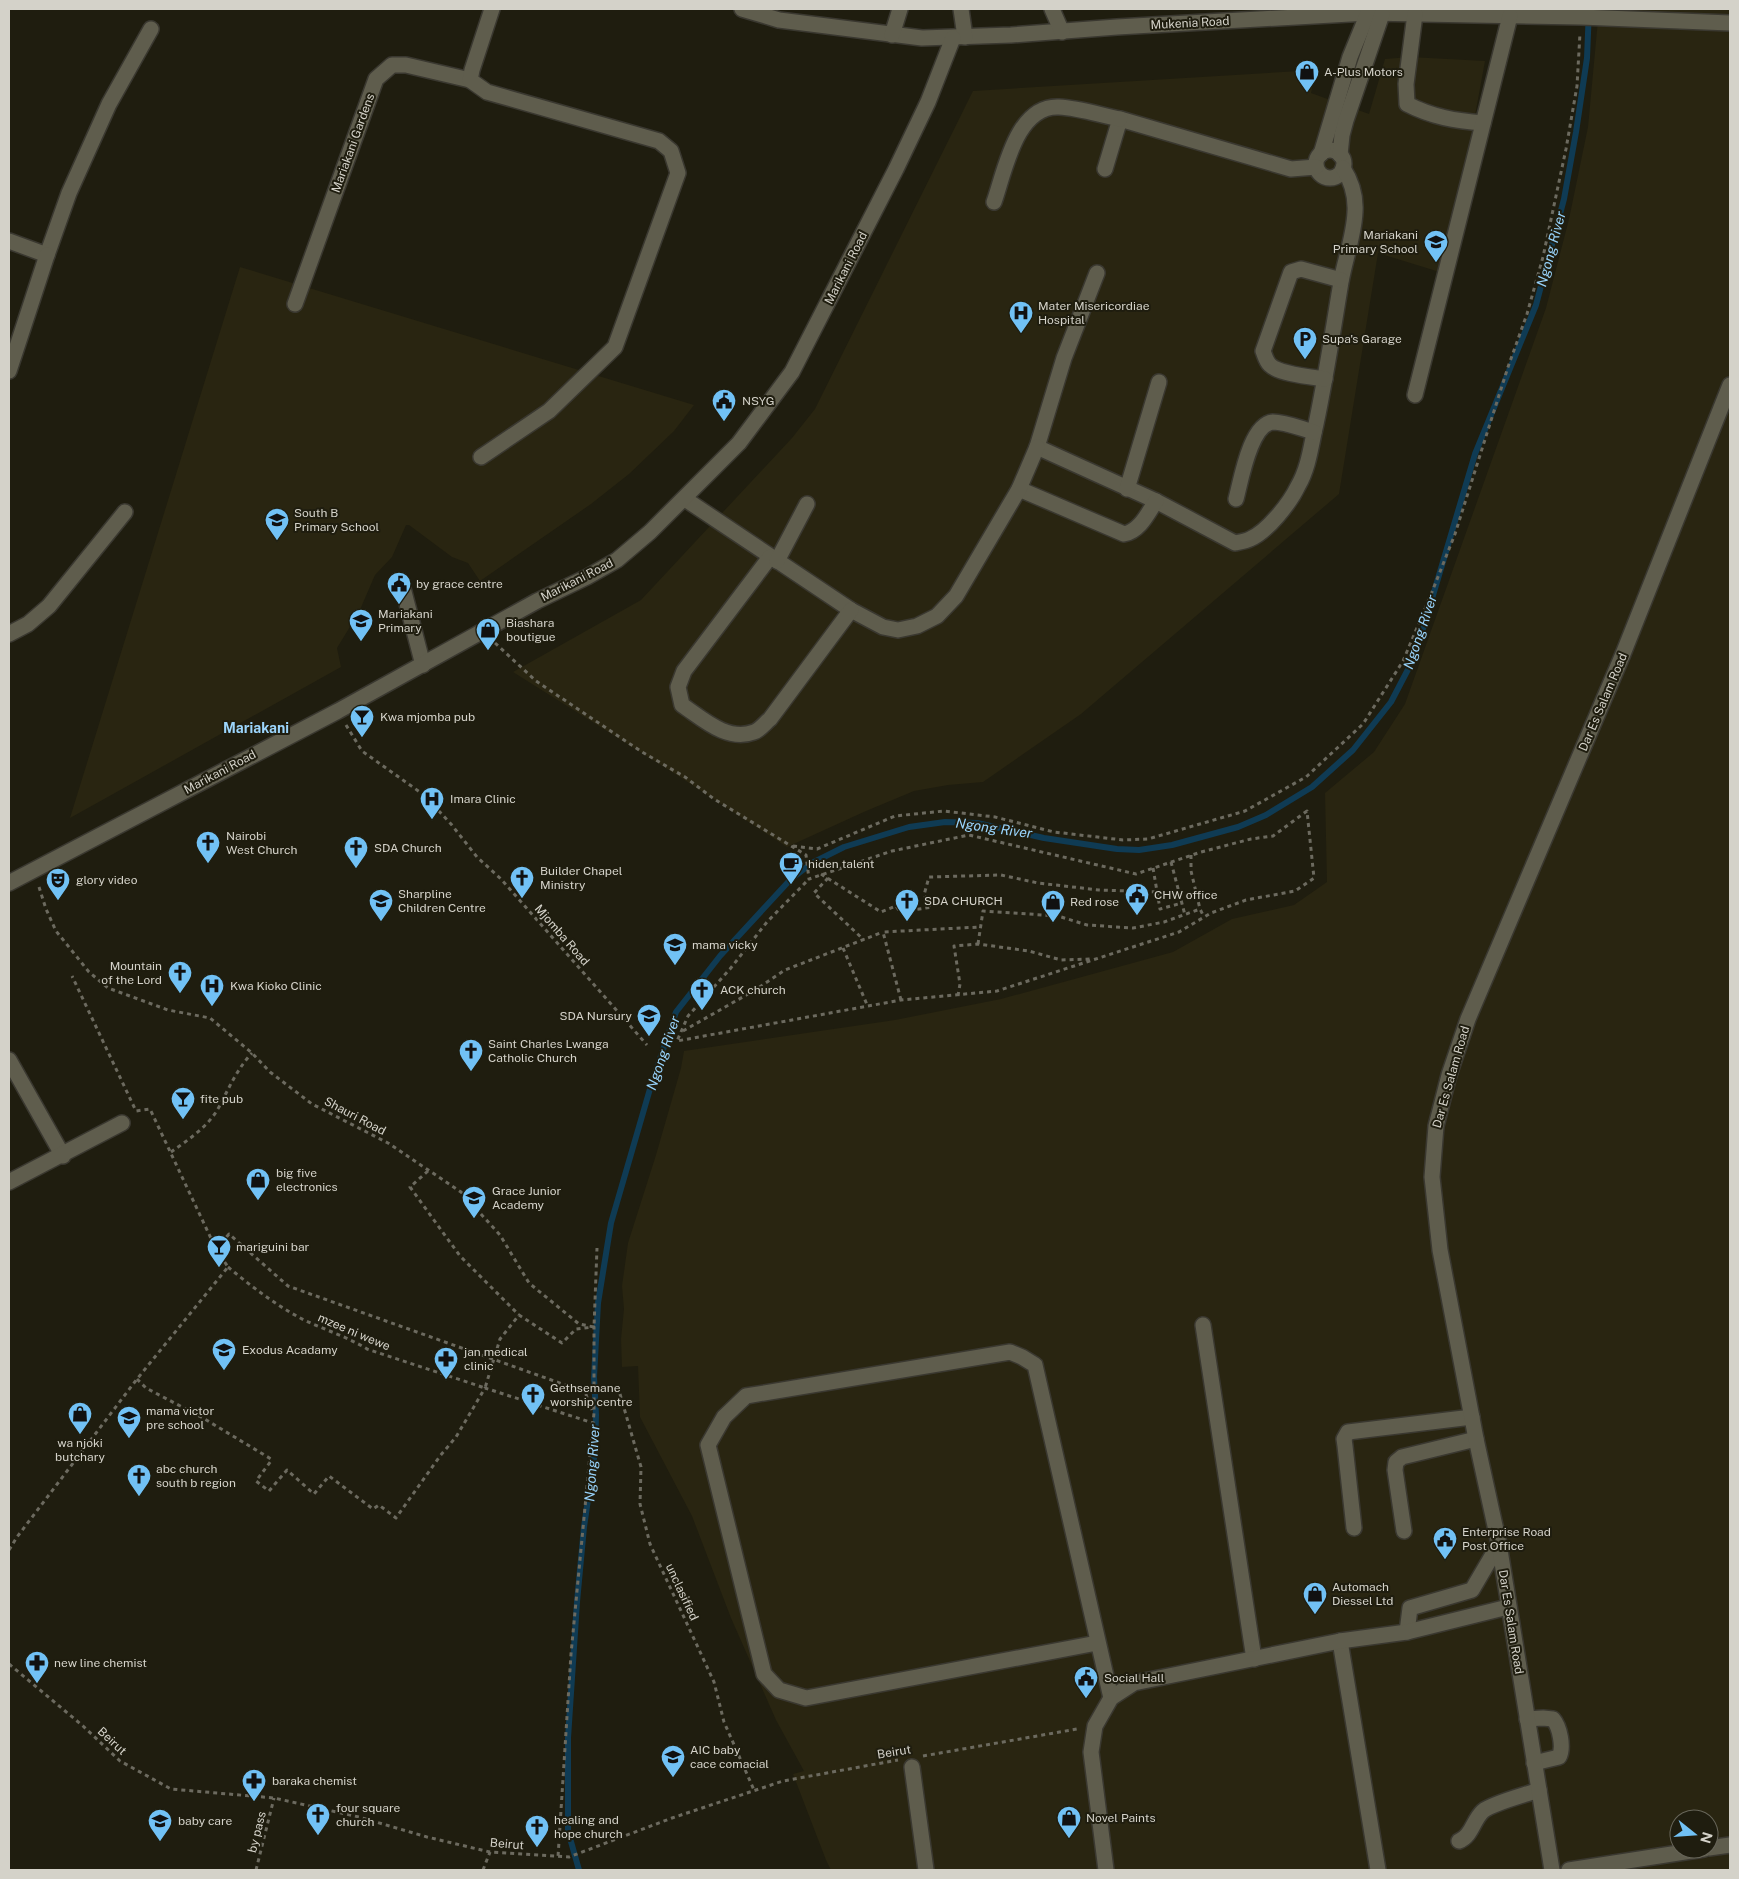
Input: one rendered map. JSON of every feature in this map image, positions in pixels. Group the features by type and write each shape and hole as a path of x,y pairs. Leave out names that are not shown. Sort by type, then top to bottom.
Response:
{"street":[{"path":"470,80 492,9"},
{"name":"Mukenia Road","path":"742,9 779,20 892,36 922,38 1062,32 1236,15 1415,14 1580,18 1635,16 1730,23"},
{"path":"892,36 900,9"},
{"path":"959,37 962,9"},
{"path":"1052,9 1062,32"},
{"path":"1375,14 1342,135 1342,162 1339,174 1333,178 1326,178 1320,174 1319,161 1350,57 1375,14"},
{"path":"1415,14 1406,84 1407,104 1426,114 1455,121 1483,123"},
{"path":"1415,395 1510,16"},
{"path":"9,371 69,193 109,104 152,29"},
{"name":"Marikani Road","path":"9,883 338,711 537,601 587,577 617,560 650,532 739,443 792,372 900,161 959,37"},
{"name":"Mariakani Gardens","path":"295,304 376,79 392,65 406,65 470,80 487,92 659,141 671,151 678,173 614,346 549,411 481,458"},
{"path":"994,202 1016,139 1028,118 1041,110 1058,107 1120,119 1291,169 1319,161 1327,151 1334,151 1342,162 1354,190 1355,211 1352,234 1308,462 1298,486 1270,524 1251,539 1235,543 1156,501 1037,447"},
{"path":"1105,169 1120,119"},
{"path":"9,241 47,255"},
{"path":"1325,380 1286,372 1272,366 1263,351 1291,272 1301,268 1342,280"},
{"path":"685,499 851,610 882,627 898,630 917,626 937,616 956,596 1019,489 1037,447 1064,358 1097,273"},
{"path":"1128,489 1159,382"},
{"name":"Dar Es Salam Road","path":"1552,1870 1499,1544 1476,1439 1440,1250 1432,1177 1436,1126 1449,1075 1468,1019 1623,654 1730,385"},
{"path":"1236,499 1253,438 1263,426 1272,422 1314,432"},
{"path":"1019,489 1124,534 1132,532 1142,522 1156,501"},
{"path":"807,504 773,559 684,671 678,687 682,705 722,731 741,734 756,732 770,719 851,610"},
{"path":"9,634 28,624 49,606 125,512"},
{"path":"404,592 423,665"},
{"path":"9,1060 63,1156"},
{"path":"9,1182 63,1156 122,1123"},
{"path":"1203,1325 1254,1659"},
{"path":"1098,1643 806,1698 779,1690 764,1674 708,1445 724,1417 746,1396 1010,1352 1035,1365 1111,1698"},
{"path":"1354,1528 1344,1439 1348,1432 1472,1417"},
{"path":"1404,1531 1395,1470 1396,1462 1402,1457 1476,1439"},
{"path":"1407,1632 1410,1608 1472,1590 1499,1544"},
{"path":"1106,1870 1091,1752 1095,1726 1111,1698 1134,1683 1340,1641 1407,1632 1508,1607"},
{"path":"1340,1641 1378,1870"},
{"path":"1527,1719 1554,1719 1559,1733 1562,1752 1559,1757 1534,1763"},
{"path":"908,1763 926,1870"},
{"path":"1459,1841 1466,1837 1480,1814 1488,1808 1539,1790"},
{"path":"1570,1870 1669,1854"}],"path":[{"path":"788,845 817,849 895,816 944,811 996,817 1054,832 1123,840 1148,839 1245,811 1306,777 1363,724 1403,661 1430,597 1454,534 1527,314 1543,257 1566,149 1576,86 1580,18"},
{"path":"483,632 536,681 642,752 670,767 714,799 806,855 809,879"},
{"name":"Mjomba Road","path":"338,711 362,752 424,795 451,824 477,857 501,879 648,1045"},
{"path":"1308,811 1314,878 1295,891 1246,900 1204,917 1179,932 997,991 901,1000 677,1041 688,1016 730,969 767,922 809,879 821,874 892,851 969,835 1136,874 1191,855 1251,838 1273,836 1308,811"},
{"path":"1191,855 1191,871 1200,909 1204,917"},
{"path":"1171,862 1185,915"},
{"path":"1153,868 1160,909 1182,903"},
{"path":"821,874 881,912 896,906 900,912 932,907 924,895 930,877 1001,875 1038,883 1099,890 1157,892"},
{"path":"828,878 814,893 864,940"},
{"name":"Shauri Road","path":"40,895 56,931 89,972 108,988 168,1010 210,1018 270,1072 312,1104 388,1144 461,1192 500,1235 528,1282 579,1324 594,1327"},
{"path":"978,944 983,911 1058,916 1087,925 1133,928 1164,922 1200,909"},
{"path":"682,1032 755,990 785,970 883,932 980,928"},
{"path":"883,932 901,1000"},
{"path":"958,996 960,984 954,946 978,944 1029,951 1061,960 1093,959"},
{"path":"843,948 868,1007"},
{"name":"mzee ni wewe","path":"72,976 136,1111 150,1109 216,1249 228,1267 282,1307 367,1349 593,1423"},
{"path":"171,1152 195,1135 218,1108 243,1063 252,1054"},
{"path":"428,1171 410,1187 460,1256 519,1315 562,1342 576,1329 594,1327"},
{"path":"216,1249 229,1234 288,1286 585,1392 594,1413"},
{"path":"558,1857 571,1654 594,1413 594,1327 597,1248"},
{"path":"9,1550 17,1536 96,1436 137,1379 228,1267"},
{"path":"137,1379 146,1388 203,1418 270,1459 271,1461 256,1481 269,1491 287,1470 314,1494 329,1476 373,1510 379,1505 396,1518 440,1456 456,1437 485,1388 500,1339 519,1315"},
{"name":"unclasified","path":"620,1394 641,1467 640,1504 650,1544 714,1682 724,1722 754,1790"},
{"name":"Beirut","path":"9,1664 83,1726 120,1761 171,1789 274,1798 359,1817 427,1837 490,1852 569,1857 754,1790 794,1778 908,1763"},
{"name":"Beirut","path":"923,1756 1095,1726"},
{"name":"by pass","path":"256,1870 274,1798"},
{"path":"484,1870 490,1852"}],"shaded area":[{"path":"1599,9 1730,9 1730,1870 831,1870 793,1774 804,1771 776,1720 731,1618 692,1516 640,1417 638,1366 622,1367 621,1339 624,1309 622,1286 628,1243 656,1155 681,1068 684,1051 895,1020 1001,999 1173,952 1232,919 1294,905 1327,882 1325,793 1374,752 1405,704 1546,308 1569,219 1588,127"},
{"path":"1410,57 1485,61 1446,274 1378,253 1339,494 1081,714 983,782 948,785 914,791 787,847 513,672 641,600 792,438 815,409 973,91 1316,70 1311,93 1369,114 1385,59"},
{"name":"South B Primary School","path":"240,267 694,405 674,431 629,474 591,504 480,581 468,563 452,557 409,525 406,525 392,557 375,575 359,612 337,648 341,667 70,818"}],"waterway":[{"name":"Ngong River","path":"579,1870 568,1831 568,1738 584,1527 595,1452 594,1377 598,1303 611,1223 652,1082 676,1012 720,956 790,880 812,863 844,847 909,827 945,822 977,823 1044,838 1117,849 1139,850 1172,845 1238,827 1266,815 1312,787 1353,750 1391,702 1415,656 1475,454 1536,305 1564,199 1576,132 1587,58 1589,9"}],"place":[{"name":"A-Plus Motors","path":"1307,93"},
{"name":"Mariakani Primary School","path":"1436,263"},
{"name":"Mater Misericordiae Hospital","path":"1021,334"},
{"name":"Supa's Garage","path":"1305,360"},
{"name":"NSYG","path":"724,422"},
{"name":"South B Primary School","path":"277,541"},
{"name":"by grace centre","path":"399,605"},
{"name":"Mariakani Primary","path":"361,642"},
{"name":"Biashara boutigue","path":"488,651"},
{"name":"Kwa mjomba pub","path":"362,738"},
{"name":"Imara Clinic","path":"432,820"},
{"name":"Nairobi West Church","path":"208,864"},
{"name":"SDA Church","path":"356,869"},
{"name":"hiden talent","path":"791,885"},
{"name":"Builder Chapel Ministry","path":"522,899"},
{"name":"glory video","path":"58,901"},
{"name":"CHW office","path":"1137,916"},
{"name":"Sharpline Children Centre","path":"381,922"},
{"name":"SDA CHURCH","path":"907,922"},
{"name":"Red rose","path":"1053,923"},
{"name":"mama vicky","path":"675,966"},
{"name":"Mountain of the Lord","path":"180,994"},
{"name":"Kwa Kioko Clinic","path":"212,1007"},
{"name":"ACK church","path":"702,1011"},
{"name":"SDA Nursury","path":"649,1037"},
{"name":"Saint Charles Lwanga Catholic Church","path":"471,1072"},
{"name":"fite pub","path":"183,1120"},
{"name":"big five electronics","path":"258,1201"},
{"name":"Grace Junior Academy","path":"474,1219"},
{"name":"mariguini bar","path":"219,1268"},
{"name":"Exodus Acadamy","path":"224,1371"},
{"name":"jan medical clinic","path":"446,1380"},
{"name":"Gethsemane worship centre","path":"533,1416"},
{"name":"wa njoki butchary","path":"80,1435"},
{"name":"mama victor pre school","path":"129,1439"},
{"name":"abc church south b region","path":"139,1497"},
{"name":"Enterprise Road Post Office","path":"1445,1560"},
{"name":"Automach Diessel Ltd","path":"1315,1615"},
{"name":"new line chemist","path":"37,1684"},
{"name":"Social Hall","path":"1086,1699"},
{"name":"AIC baby cace comacial","path":"673,1778"},
{"name":"baraka chemist","path":"254,1802"},
{"name":"four square church","path":"318,1836"},
{"name":"Novel Paints","path":"1069,1839"},
{"name":"baby care","path":"160,1842"},
{"name":"healing and hope church","path":"537,1848"}],"district":[{"name":"Mariakani","path":"256,728"}]}
